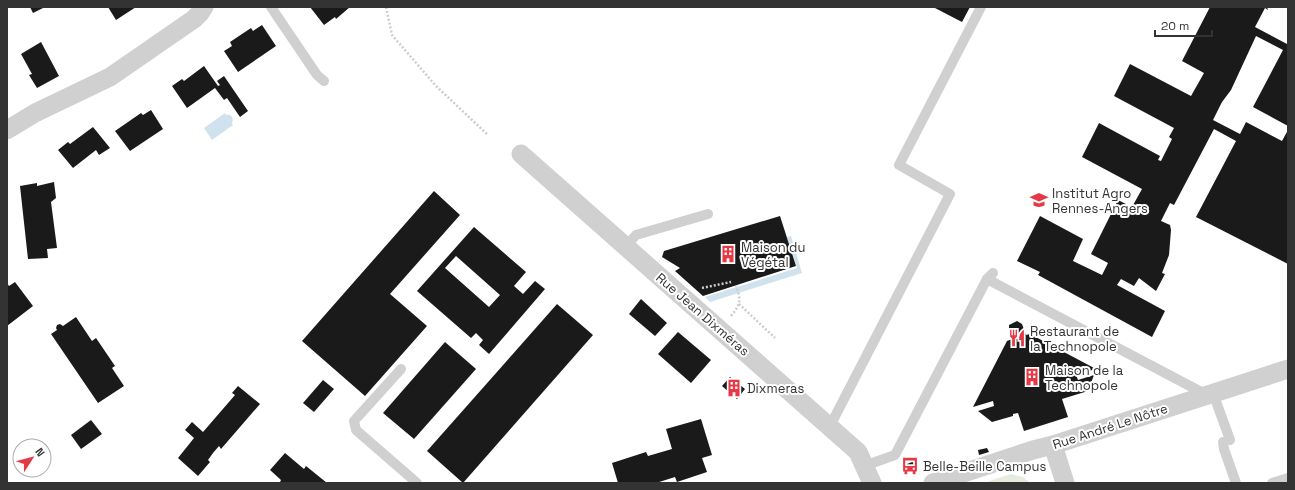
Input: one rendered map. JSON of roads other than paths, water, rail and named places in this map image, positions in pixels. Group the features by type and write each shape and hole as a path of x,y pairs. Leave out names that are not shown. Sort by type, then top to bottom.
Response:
{"street":[{"path":"7,130 34,113 110,77 194,19 204,7"},
{"name":"Rue Jean Dixméras","path":"521,154 830,426 858,452 868,475"},
{"name":"Rue André Le Nôtre","path":"933,483 1288,369"},
{"path":"1053,445 1065,483"}],"lane":[{"path":"271,7 317,75 324,82"},
{"path":"830,426 950,194 898,165 981,7"},
{"path":"626,246 636,235 708,214"},
{"path":"868,475 895,455 990,276 1210,394 1226,441 1224,448 1236,483"},
{"path":"401,369 354,421 356,430 417,483"},
{"path":"1272,483 1288,478"}],"water":[{"path":"225,113 226,115 230,115 232,117 233,125 212,140 204,128"},
{"path":"791,236 802,273 710,302 705,297 797,268 787,237"}],"place":[{"name":"Institut Agro Rennes-Angers","path":"1039,200"},
{"name":"Maison du Végétal","path":"728,254"},
{"name":"Restaurant de la Technopole","path":"1017,338"},
{"name":"Maison de la Technopole","path":"1032,377"},
{"name":"Dixmeras","path":"734,388"},
{"name":"Belle-Beille Campus","path":"910,466"}]}
